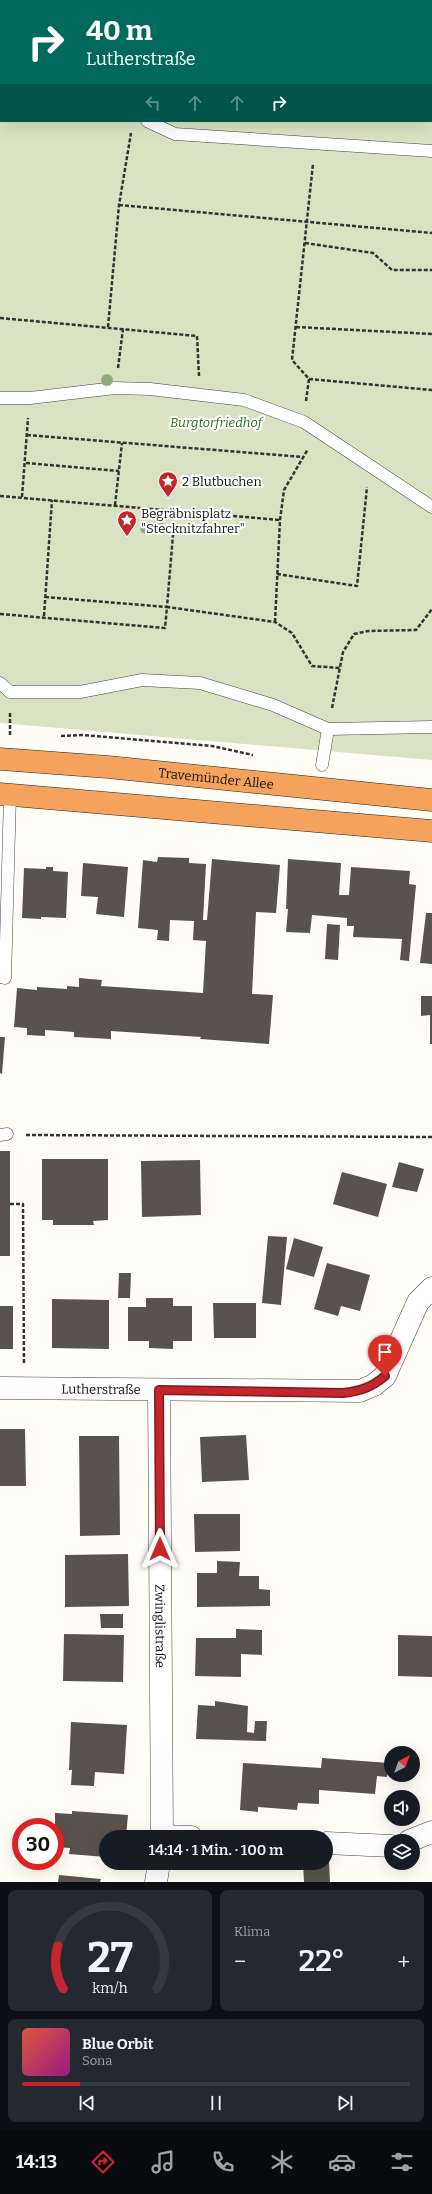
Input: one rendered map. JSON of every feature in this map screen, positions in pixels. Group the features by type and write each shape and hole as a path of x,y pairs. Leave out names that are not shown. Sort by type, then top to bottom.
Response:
{"highway":[{"name":"Travemünder Allee","path":"0,759 130,769 432,800"},
{"path":"5,795 432,831"}],"street":[{"name":"Lutherstraße","path":"0,1388 360,1391 374,1385 385,1376 418,1302 432,1288"},
{"name":"Zwinglistraße","path":"159,1390 162,1830"},
{"path":"420,1837 432,1832"},
{"path":"333,1843 384,1846"},
{"path":"156,1882 158,1870"}],"lane":[{"path":"149,122 176,134 432,151"},
{"path":"0,398 30,398 115,388 150,389 244,400 304,422 432,507"},
{"path":"0,683 10,692 80,692 142,680 200,683 273,705 328,729 432,726"},
{"path":"322,765 328,729"},
{"path":"0,977 5,978 5,795"}],"path":[{"path":"108,327 119,205 132,129"},
{"path":"315,143 292,360 309,379 432,390"},
{"path":"119,205 432,232"},
{"path":"304,243 373,253 392,270 432,270"},
{"path":"0,318 197,336 200,395"},
{"path":"296,327 432,334"},
{"path":"115,388 123,329"},
{"path":"304,422 309,379"},
{"path":"22,497 30,398"},
{"path":"274,622 280,520 284,490 303,457 320,432"},
{"path":"27,436 303,457"},
{"path":"115,506 122,443"},
{"path":"26,462 119,471"},
{"path":"277,574 356,586 369,465"},
{"path":"0,496 280,520"},
{"path":"44,616 52,500"},
{"path":"0,614 44,616 165,628 175,511"},
{"path":"45,597 167,607 274,622 292,633 312,666 340,668"},
{"path":"328,729 343,652 354,634 368,631 416,630 432,609"},
{"path":"10,692 10,739"},
{"path":"4,1135 432,1137"},
{"path":"10,1204 24,1204 24,1388"}],"green space":[{"name":"Burgtorfriedhof","path":"0,122 432,122 432,760 0,723"}],"building":[{"path":"158,857 189,858 189,863 206,864 203,920 207,920 212,859 280,865 276,913 256,912 252,994 273,995 269,1044 200,1039 201,1037 111,1031 111,1039 74,1037 74,1032 45,1030 45,1036 27,1035 27,1028 14,1027 17,988 37,990 37,987 67,989 67,986 79,987 79,978 102,980 101,986 203,993 206,941 193,940 194,921 170,920 169,941 157,940 158,930 138,928 143,860 157,862"},
{"path":"288,859 341,863 339,895 349,895 351,867 410,871 409,884 416,885 409,961 400,960 402,939 353,937 354,926 347,926 347,918 312,915 310,933 286,932 288,909 286,909"},
{"path":"83,863 128,867 124,917 96,914 98,897 81,896"},
{"path":"46,867 53,867 53,871 68,872 66,918 22,918 24,868 46,869"},
{"path":"426,913 432,913 432,964 420,963"},
{"path":"327,924 340,925 338,960 325,959"},
{"path":"421,996 432,996 432,1044 430,1044 430,1015 421,1016"},
{"path":"0,1037 5,1037 2,1074 0,1073"},
{"path":"0,1151 10,1151 10,1256 0,1256"},
{"path":"42,1159 108,1159 108,1220 93,1221 94,1225 53,1225 53,1220 42,1220"},
{"path":"200,1160 201,1215 142,1217 141,1161"},
{"path":"399,1162 424,1169 417,1192 392,1187"},
{"path":"342,1172 387,1184 378,1217 333,1204"},
{"path":"268,1236 287,1237 281,1305 262,1303"},
{"path":"294,1238 323,1247 314,1277 286,1269"},
{"path":"327,1263 370,1275 360,1311 341,1306 338,1316 314,1309"},
{"path":"119,1273 131,1273 130,1298 118,1298"},
{"path":"146,1298 173,1298 173,1306 192,1306 192,1341 173,1341 173,1349 149,1348 149,1341 128,1341 128,1307 146,1307"},
{"path":"52,1299 109,1300 109,1349 52,1348"},
{"path":"213,1303 256,1303 256,1338 214,1338"},
{"path":"0,1306 13,1306 13,1349 0,1349"},
{"path":"0,1429 25,1429 26,1486 0,1486"},
{"path":"246,1435 249,1480 202,1482 200,1437"},
{"path":"79,1436 119,1436 120,1535 80,1536"},
{"path":"194,1514 240,1514 240,1551 195,1552"},
{"path":"128,1554 129,1606 65,1607 65,1555"},
{"path":"217,1561 240,1562 239,1576 259,1576 259,1589 270,1590 270,1606 197,1607 197,1573 217,1573"},
{"path":"100,1614 123,1614 123,1628 101,1628"},
{"path":"236,1629 262,1630 262,1655 241,1654 241,1677 195,1676 196,1638 236,1638"},
{"path":"64,1634 124,1635 123,1682 63,1681"},
{"path":"398,1635 432,1636 432,1677 398,1676"},
{"path":"215,1701 248,1706 247,1732 254,1733 255,1721 267,1721 266,1741 196,1739 198,1705 215,1706"},
{"path":"71,1722 127,1725 124,1774 95,1772 94,1786 71,1785 72,1770 69,1770"},
{"path":"322,1758 384,1763 384,1777 377,1776 375,1794 319,1790 319,1804 298,1803 297,1810 258,1807 258,1812 240,1810 243,1763 321,1768"},
{"path":"72,1811 128,1815 127,1830 99,1830 99,1856 69,1854 70,1848 64,1848 64,1818 55,1818 55,1813 72,1814"},
{"path":"303,1870 329,1870 330,1882 304,1882"},
{"path":"59,1875 101,1879 100,1882 58,1882"}],"place":[{"name":"2 Blutbuchen","path":"168,498"},
{"name":"Begräbnisplatz \"Stecknitzfahrer\"","path":"127,537"}],"route":[{"path":"160,1549 159,1390 343,1393 360,1391 374,1385 385,1376"}]}
